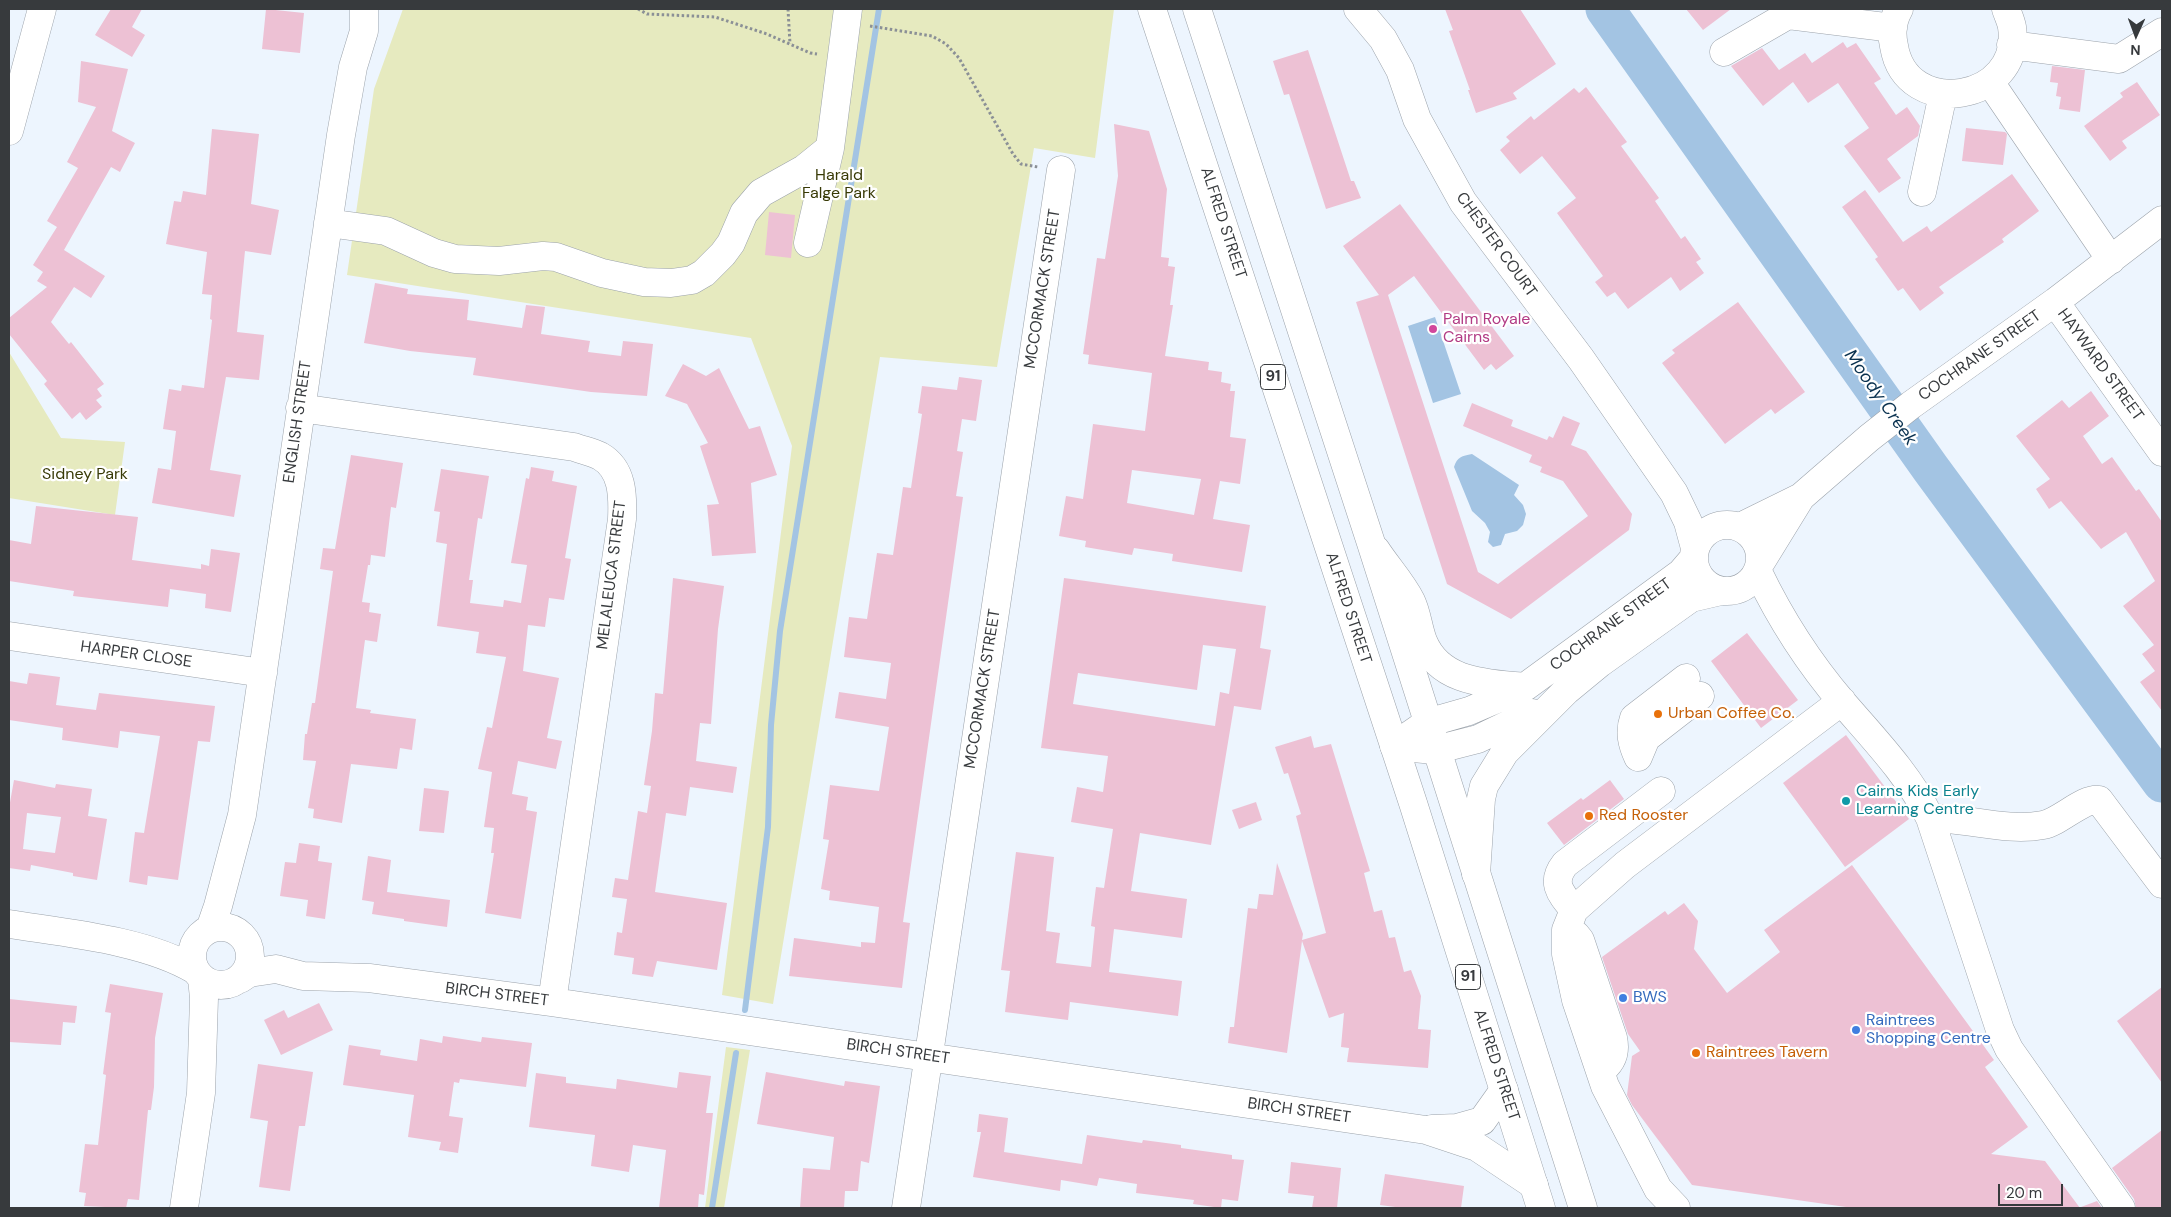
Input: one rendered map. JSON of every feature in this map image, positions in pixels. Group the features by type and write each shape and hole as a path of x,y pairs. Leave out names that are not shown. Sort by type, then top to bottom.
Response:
{"street":[{"path":"9,131 42,9"},
{"name":"ALFRED STREET","path":"1152,9 1394,746 1537,1196"},
{"name":"91","path":"1197,9 1371,543 1435,750 1583,1208"},
{"name":"CHESTER COURT","path":"1358,9 1383,39 1400,70 1417,119 1463,202 1581,359 1674,493"},
{"path":"1724,52 1788,15 1896,19 1892,36 1895,54 1904,71 1918,85 1935,93 1954,95 1973,92 1990,82 2003,67 2011,46 2012,28 2006,9"},
{"name":"ENGLISH STREET","path":"204,933 218,906 242,815 300,408 347,99 369,16"},
{"path":"808,243 830,148 841,59 855,17"},
{"path":"2011,46 2119,59 2162,32"},
{"path":"1990,82 2111,260"},
{"path":"1922,192 1943,94"},
{"path":"328,223 386,231 455,259 504,261 543,256 556,257 602,273 644,282 671,283 692,280 704,273 723,254 731,243 744,214 762,193 804,168 830,148"},
{"name":"MCCORMACK STREET","path":"906,1208 927,1056 1061,170"},
{"name":"COCHRANE STREET","path":"1735,525 1801,497 1869,438 1911,405 2055,302 2162,220"},
{"name":"HAYWARD STREET","path":"2055,302 2162,452"},
{"name":"MELALEUCA STREET","path":"300,408 574,447 600,456 617,472 623,496 622,519 552,1002"},
{"path":"1674,493 1714,520 1735,525 1750,533 1757,541 1760,551 1759,567 1789,632 1842,701 1882,747 1918,796 1930,818 2009,1049 2122,1208"},
{"path":"1674,493 1688,522 1696,570 1702,579 1710,586 1754,604 1789,632"},
{"name":"COCHRANE STREET","path":"1759,567 1801,497"},
{"path":"1694,553 1700,538 1708,530 1718,525 1735,525"},
{"path":"1371,543 1411,601 1424,642 1431,656 1440,667 1454,674 1481,682 1525,687"},
{"name":"COCHRANE STREET","path":"1394,746 1427,723 1469,711 1525,687 1682,573 1694,553"},
{"path":"1726,591 1747,584 1759,567"},
{"name":"COCHRANE STREET","path":"1476,876 1481,799 1484,786 1505,752 1566,691 1600,663 1691,598 1726,591"},
{"name":"HARPER CLOSE","path":"9,636 263,673"},
{"name":"COCHRANE STREET","path":"1394,746 1435,750 1478,739 1527,717 1566,691"},
{"path":"1570,920 1625,866 1842,701"},
{"path":"1662,791 1564,864 1558,872 1557,882 1570,920 1566,954 1570,974 1576,1000 1600,1072 1614,1105 1658,1189 1676,1208"},
{"path":"1930,818 1949,818 2030,827 2057,821 2090,800 2099,800 2162,884"},
{"name":"ENGLISH STREET","path":"242,815 242,847 236,911 242,936"},
{"path":"9,924 108,940 175,959 210,983 221,985 238,980"},
{"path":"108,940 204,933 225,927 242,936 250,948 250,962 222,1011 201,1093 184,1208"},
{"path":"201,1093 204,1004 199,974 191,956 193,946 204,933"},
{"name":"BIRCH STREET","path":"242,936 254,947 276,955 369,978"},
{"name":"BIRCH STREET","path":"238,980 249,973 276,969 303,976 369,978 552,1002 1426,1130 1476,1147 1537,1196"},
{"name":"BIRCH STREET","path":"1426,1130 1457,1128 1482,1121 1504,1090"}],"path":[{"path":"638,9 647,14 715,17 767,34 810,53 841,59"},
{"path":"788,9 790,44"},
{"path":"855,17 892,29 932,36 946,44 959,58 1013,154 1021,164 1061,170"}],"green space":[{"name":"Harald Falge Park","path":"403,9 1114,9 1095,158 1034,148 997,367 880,357 773,1004 722,995 792,446 751,338 347,275 374,89"},
{"name":"Sidney Park","path":"9,352 61,438 125,442 115,515 9,498"},
{"path":"726,1047 750,1050 724,1208 705,1208"}],"water":[{"path":"1435,317 1461,394 1433,403 1408,326"},
{"path":"1472,454 1519,485 1514,495 1523,505 1526,514 1523,525 1517,531 1505,534 1501,545 1493,547 1488,542 1490,532 1485,523 1472,511 1454,467 1460,458"}],"building":[{"path":"111,9 142,9 132,27 145,35 132,57 95,35"},
{"path":"266,9 304,13 300,53 262,49"},
{"path":"1445,9 1520,9 1556,64 1513,93 1517,99 1476,113 1449,31 1453,30"},
{"path":"1686,9 1731,9 1703,30"},
{"path":"1843,42 1847,48 1856,43 1881,79 1874,83 1896,115 1907,107 1920,126 1918,136 1887,159 1901,178 1879,193 1844,146 1869,128 1838,83 1808,103 1793,82 1763,106 1731,66 1762,48 1779,70 1805,53 1812,63"},
{"path":"1308,50 1351,181 1354,181 1361,198 1326,209 1289,94 1284,95 1273,61"},
{"path":"81,61 128,69 112,131 135,143 120,172 111,167 64,250 105,276 91,298 74,287 51,322 69,344 71,342 104,384 97,389 102,396 96,400 102,407 86,420 80,412 72,419 44,384 47,381 9,334 9,318 47,287 37,281 43,272 33,265 57,227 47,221 78,168 67,162 96,107 78,102"},
{"path":"2052,66 2085,70 2080,112 2059,109 2061,97 2056,96 2058,83 2050,82"},
{"path":"2137,82 2160,115 2122,141 2127,148 2110,161 2084,126 2123,97 2120,93"},
{"path":"1586,87 1627,142 1621,146 1659,198 1655,201 1681,239 1685,236 1701,259 1696,262 1704,273 1680,291 1671,277 1628,309 1615,292 1607,297 1595,282 1603,276 1557,213 1576,198 1542,156 1520,174 1500,150 1510,141 1506,137 1531,116 1534,120 1574,88 1579,93"},
{"path":"1114,124 1149,131 1167,189 1161,257 1169,258 1168,266 1175,267 1170,305 1173,305 1165,356 1209,362 1208,370 1222,372 1221,382 1231,384 1230,391 1235,391 1230,437 1246,439 1240,484 1220,481 1213,519 1250,525 1242,572 1172,561 1173,554 1134,548 1132,555 1085,547 1086,541 1059,536 1066,496 1083,499 1093,424 1145,431 1152,373 1088,364 1089,355 1083,354 1097,258 1105,259 1118,176","holes":["1132,470 1201,479 1194,515 1127,503"]},
{"path":"1966,128 2005,132 2007,134 2003,165 1962,161"},
{"path":"212,129 259,134 251,204 279,210 271,255 245,251 237,332 264,335 259,380 226,377 210,470 241,475 234,517 152,503 158,468 171,470 176,431 163,429 169,389 181,391 182,385 204,388 212,320 210,319 212,295 202,294 207,252 166,244 174,201 181,202 183,191 206,195"},
{"path":"2012,174 2039,211 2002,239 2004,242 1939,287 1944,293 1920,311 1903,288 1898,291 1875,259 1878,257 1842,207 1865,190 1903,242 1927,226 1931,232"},
{"path":"1400,204 1514,356 1496,370 1491,364 1484,370 1414,276 1388,295 1478,572 1498,584 1588,516 1563,481 1540,472 1542,467 1529,462 1532,455 1463,426 1472,403 1513,420 1511,426 1547,440 1549,436 1553,438 1563,416 1580,423 1571,445 1586,451 1632,514 1629,530 1511,619 1447,584 1356,302 1379,295 1343,246"},
{"path":"769,212 795,215 791,258 765,255"},
{"path":"375,283 408,289 407,294 469,300 467,320 522,328 526,305 545,307 541,334 590,341 588,352 621,356 623,341 653,344 647,396 591,392 473,375 476,358 410,351 364,343"},
{"path":"1738,302 1805,392 1775,414 1771,409 1725,444 1662,363 1675,353 1672,350"},
{"path":"683,364 706,376 719,368 749,429 760,426 777,475 751,483 756,553 712,556 707,505 719,504 700,446 708,443 687,404 665,396"},
{"path":"959,377 982,380 976,421 962,419 957,451 963,452 956,496 963,497 903,922 910,923 902,988 789,976 794,938 861,947 861,942 875,943 879,907 829,900 830,891 821,889 829,840 823,839 830,785 879,791 889,727 835,718 839,692 886,699 891,663 844,657 849,617 867,619 877,553 893,555 903,487 911,488 922,414 918,413 922,386 957,390"},
{"path":"2091,391 2109,416 2083,436 2102,464 2112,457 2136,491 2139,489 2162,522 2162,711 2140,682 2155,671 2142,654 2154,645 2123,606 2155,581 2126,532 2101,549 2061,501 2049,509 2036,489 2050,479 2016,436 2062,400 2069,408"},
{"path":"351,455 403,463 396,508 391,507 385,557 371,555 370,565 368,565 362,602 370,603 369,612 381,614 377,642 365,640 356,708 371,710 370,713 416,719 412,750 400,748 397,769 351,764 342,823 313,818 314,809 308,808 316,761 303,760 305,734 307,734 312,703 315,703 333,571 320,569 323,548 335,549"},
{"path":"531,467 554,471 552,481 577,486 565,558 571,559 564,600 549,598 545,627 528,625 523,671 559,678 547,738 562,741 556,769 518,761 512,794 528,797 526,810 537,812 521,919 485,913 494,853 491,853 494,828 484,827 492,772 478,769 487,727 492,728 506,657 476,653 479,632 437,626 447,544 436,542 440,512 434,511 441,469 489,476 482,519 478,518 469,580 473,580 470,603 503,607 504,600 521,603 527,565 511,563 526,478 529,479"},
{"path":"36,506 138,517 132,560 201,569 201,564 209,566 211,549 240,553 231,612 205,608 206,594 170,589 168,607 73,596 74,591 9,581 9,540 31,544"},
{"path":"673,578 724,586 718,629 711,724 700,723 696,761 737,767 733,793 690,787 686,816 666,813 655,892 727,903 717,970 657,961 653,977 632,974 634,958 614,955 617,932 622,933 627,899 612,897 615,878 628,880 638,811 647,813 651,786 644,785 652,731 655,693 663,694"},
{"path":"1064,578 1266,606 1260,648 1271,650 1261,710 1234,706 1211,845 1140,833 1131,891 1187,899 1182,938 1114,929 1109,972 1182,981 1178,1016 1070,1002 1068,1020 1005,1012 1010,971 1001,970 1016,852 1054,857 1046,931 1060,933 1056,963 1091,967 1095,927 1091,926 1096,887 1104,888 1113,829 1071,822 1077,787 1103,792 1108,756 1041,748","holes":["1203,645 1236,649 1229,694 1220,692 1215,726 1073,704 1078,673 1197,690"]},
{"path":"1747,633 1798,700 1761,728 1711,661"},
{"path":"29,673 60,677 56,705 96,710 99,693 215,706 210,742 198,741 178,880 148,876 147,885 129,882 135,832 144,833 160,736 120,731 118,748 62,740 63,728 9,720 9,681 27,684"},
{"name":"Cairns Kids Early Learning Centre","path":"1846,735 1909,819 1845,867 1783,783"},
{"path":"1311,736 1314,748 1331,744 1370,871 1364,873 1374,912 1382,910 1389,938 1395,937 1404,972 1411,970 1421,996 1418,1029 1431,1030 1428,1068 1347,1062 1349,1048 1341,1047 1344,1013 1329,1018 1302,941 1287,1053 1228,1043 1230,1027 1234,1027 1248,908 1257,909 1259,894 1273,895 1277,863 1303,934 1302,940 1326,933 1296,816 1301,814 1288,773 1284,774 1275,747"},
{"path":"14,780 55,788 56,784 92,789 88,816 107,819 97,880 73,876 73,873 31,865 30,871 9,868 9,808","holes":["27,813 61,817 55,853 23,849"]},
{"name":"Red Rooster","path":"1610,780 1624,799 1564,845 1547,823"},
{"path":"424,788 449,791 444,833 419,831"},
{"path":"1256,802 1262,820 1239,829 1232,810"},
{"path":"299,843 320,846 318,861 332,863 325,919 306,916 308,900 280,896 285,862 296,863"},
{"path":"368,856 391,860 387,892 450,900 447,927 372,914 374,902 362,900"},
{"name":"Raintrees Shopping Centre","path":"1852,865 1994,1060 1985,1067 2028,1127 1991,1154 2045,1161 2080,1208 1853,1208 1692,1185 1632,1105 1627,1095 1632,1056 1640,1051 1628,1034 1602,957 1665,911 1668,915 1684,903 1698,921 1694,949 1727,993 1780,952 1764,930"},
{"path":"110,984 163,993 155,1038 154,1087 151,1110 148,1110 139,1200 128,1199 126,1208 84,1206 86,1193 79,1192 85,1144 98,1145 106,1075 103,1074 111,1013 105,1012"},
{"path":"2162,987 2162,1083 2117,1021"},
{"path":"9,999 77,1006 75,1023 63,1022 61,1045 9,1042"},
{"path":"319,1003 333,1030 281,1055 264,1020 284,1010 288,1018"},
{"path":"443,1036 481,1042 482,1037 532,1043 526,1087 460,1079 459,1083 454,1082 449,1116 463,1118 458,1153 439,1150 441,1142 408,1137 414,1095 343,1085 349,1045 381,1050 380,1055 417,1061 420,1039 442,1043"},
{"path":"258,1064 313,1072 305,1126 299,1126 290,1191 259,1187 268,1121 250,1118"},
{"path":"679,1072 711,1076 706,1113 713,1113 704,1195 699,1194 698,1208 659,1208 666,1150 633,1145 629,1172 591,1166 595,1135 529,1127 536,1073 566,1077 566,1083 616,1089 617,1079 677,1088"},
{"path":"766,1072 844,1086 845,1081 880,1086 869,1163 861,1161 858,1191 845,1191 844,1208 800,1208 803,1168 830,1170 834,1137 757,1124"},
{"path":"979,1114 1008,1118 1004,1152 1082,1164 1087,1135 1142,1143 1143,1140 1181,1145 1181,1148 1232,1155 1232,1159 1244,1160 1238,1201 1222,1199 1221,1208 1193,1204 1194,1200 1136,1193 1137,1184 1099,1178 1097,1186 1061,1180 1060,1191 973,1177 981,1132 977,1132"},
{"path":"2162,1130 2162,1208 2136,1208 2134,1199 2112,1168"},
{"path":"1291,1162 1341,1168 1337,1208 1312,1208 1314,1196 1288,1193"},
{"path":"1385,1174 1464,1186 1461,1208 1403,1208 1380,1205"},
{"path":"2097,1201 2102,1208 2081,1208 2081,1207"}],"waterway":[{"path":"745,1010 768,827 771,725 780,631 879,9"},
{"name":"Moody Creek","path":"1605,9 1931,469 2162,783"},
{"path":"712,1208 736,1053"}],"place":[{"name":"Palm Royale Cairns","path":"1433,329"},
{"name":"Urban Coffee Co.","path":"1658,714"},
{"name":"Cairns Kids Early Learning Centre","path":"1846,801"},
{"name":"Red Rooster","path":"1589,816"},
{"name":"BWS","path":"1623,998"},
{"name":"Raintrees Shopping Centre","path":"1856,1030"},
{"name":"Raintrees Tavern","path":"1696,1053"}]}
